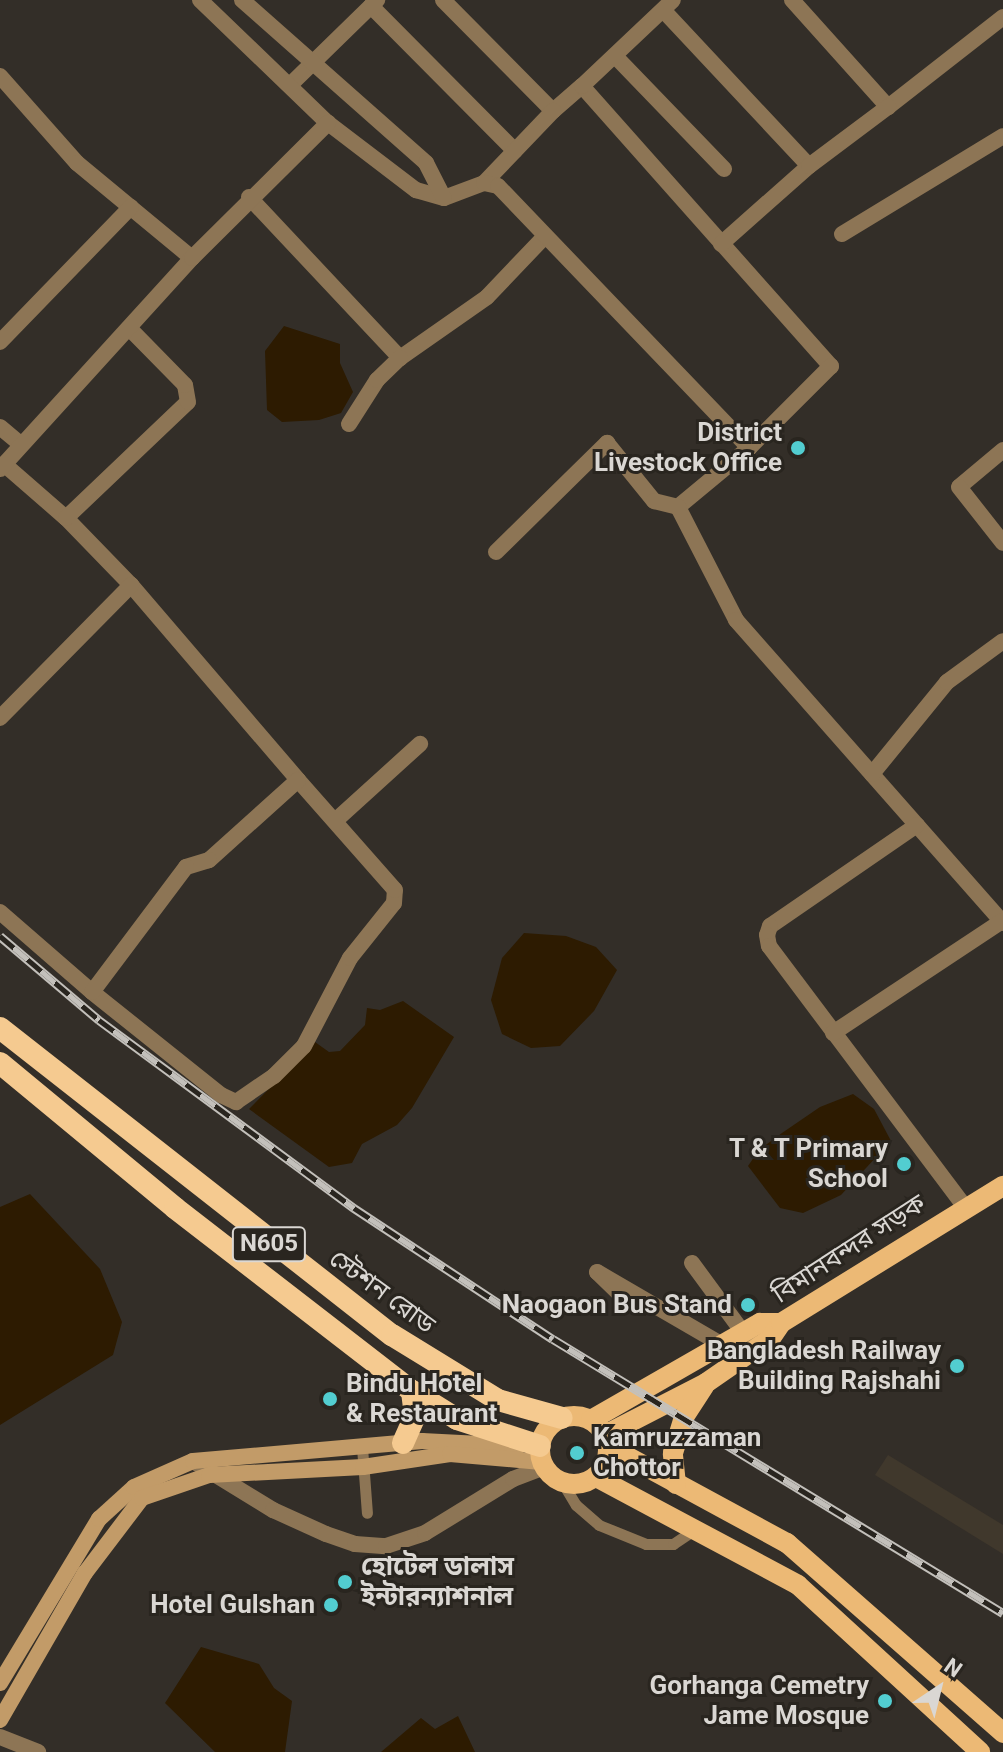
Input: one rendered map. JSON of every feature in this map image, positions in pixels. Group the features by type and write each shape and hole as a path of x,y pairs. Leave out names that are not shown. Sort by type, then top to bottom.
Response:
{"highway":[{"name":"স্টেশন রোড","path":"0,1028 392,1335 498,1400 562,1418"},
{"name":"N605","path":"0,1063 175,1208 412,1391 457,1419 541,1456"},
{"path":"403,1443 415,1416 412,1391"}],"main road":[{"name":"বিমানবন্দর সড়ক","path":"731,1354 749,1341 760,1323 781,1323 964,1206 1003,1186"},
{"path":"676,1484 673,1453 684,1417 706,1383 731,1354"},
{"path":"602,1434 731,1354"},
{"path":"602,1434 706,1383"},
{"name":"N605","path":"562,1418 602,1434"},
{"path":"541,1456 547,1429 562,1418"},
{"path":"596,1477 602,1434"},
{"path":"602,1434 676,1484 787,1543 821,1568 1003,1733"},
{"path":"0,1683 99,1519 134,1487 193,1461 450,1440 541,1456"},
{"path":"0,1719 85,1573 142,1498 209,1475 363,1467 450,1454 541,1456"},
{"name":"N605","path":"541,1456 562,1482"},
{"path":"562,1482 574,1485 596,1477 798,1585 980,1752"}],"street":[{"path":"200,0 328,123 416,190 444,198 484,183 553,111 668,6 809,166"},
{"path":"242,0 426,163 444,198"},
{"path":"443,0 553,111"},
{"path":"792,0 888,107"},
{"path":"290,85 374,3 515,151"},
{"path":"721,244 809,166 1003,17"},
{"path":"615,56 724,169"},
{"path":"0,76 77,163 192,258"},
{"path":"582,86 831,366 749,448 678,507"},
{"path":"0,912 92,992 221,1095 236,1102 274,1076 304,1046 350,958 394,903 395,890 240,718 131,585 66,518 2,467 249,197 328,123"},
{"path":"842,234 1003,136"},
{"path":"484,183 498,186 749,448"},
{"path":"249,197 400,358"},
{"path":"0,342 131,207"},
{"path":"349,424 377,380 400,358 487,297 545,236"},
{"path":"66,518 188,402 185,385 129,328"},
{"path":"0,427 20,444"},
{"path":"496,552 607,443 613,444 654,501 678,507 736,620 1002,922 833,1033"},
{"path":"1003,450 959,487 1003,543"},
{"path":"0,718 131,585"},
{"path":"872,774 947,682 1003,641"},
{"path":"335,821 420,744"},
{"path":"92,992 186,867 209,860 298,780"},
{"path":"917,825 770,926 769,946 964,1206"},
{"path":"692,1263 749,1341"},
{"path":"631,1305 597,1272 731,1354"},
{"path":"193,1461 209,1475 326,1534 355,1544 386,1546 425,1533 513,1479 541,1456"},
{"path":"0,1737 38,1752"}],"lane":[{"path":"362,1447 367,1513"},
{"path":"562,1482 576,1505 599,1525 646,1544 673,1544 695,1529"}],"shaded area":[{"path":"284,326 340,344 340,363 353,392 341,413 319,420 282,422 267,410 265,351"},
{"path":"524,933 566,936 596,947 617,970 594,1011 560,1046 531,1048 502,1034 491,1000 502,958"},
{"path":"403,1001 454,1037 412,1108 397,1125 362,1144 352,1163 329,1167 249,1109 315,1042 329,1052 340,1051 365,1025 367,1008 380,1010"},
{"path":"853,1094 874,1109 891,1141 841,1195 803,1213 780,1208 748,1166 759,1150 782,1133 820,1107"},
{"path":"30,1194 100,1269 122,1322 113,1355 0,1425 0,1207"},
{"path":"888,1455 1003,1525 1003,1554 875,1475"},
{"path":"201,1647 259,1664 274,1688 292,1701 285,1752 215,1752 165,1703"},
{"path":"458,1716 475,1752 381,1752 421,1718 435,1729"}],"railway":[{"path":"0,936 99,1020 354,1208 553,1339 1003,1613"}],"place":[{"name":"District Livestock Office","path":"798,448"},
{"name":"T & T Primary School","path":"904,1164"},
{"name":"Naogaon Bus Stand","path":"748,1305"},
{"name":"Bangladesh Railway Building Rajshahi","path":"957,1366"},
{"name":"Bindu Hotel & Restaurant","path":"330,1399"},
{"name":"Kamruzzaman Chottor","path":"577,1453"},
{"name":"হোটেল ডালাস ইন্টারন্যাশনাল","path":"345,1582"},
{"name":"Hotel Gulshan","path":"331,1605"},
{"name":"Gorhanga Cemetry Jame Mosque","path":"885,1701"}]}
